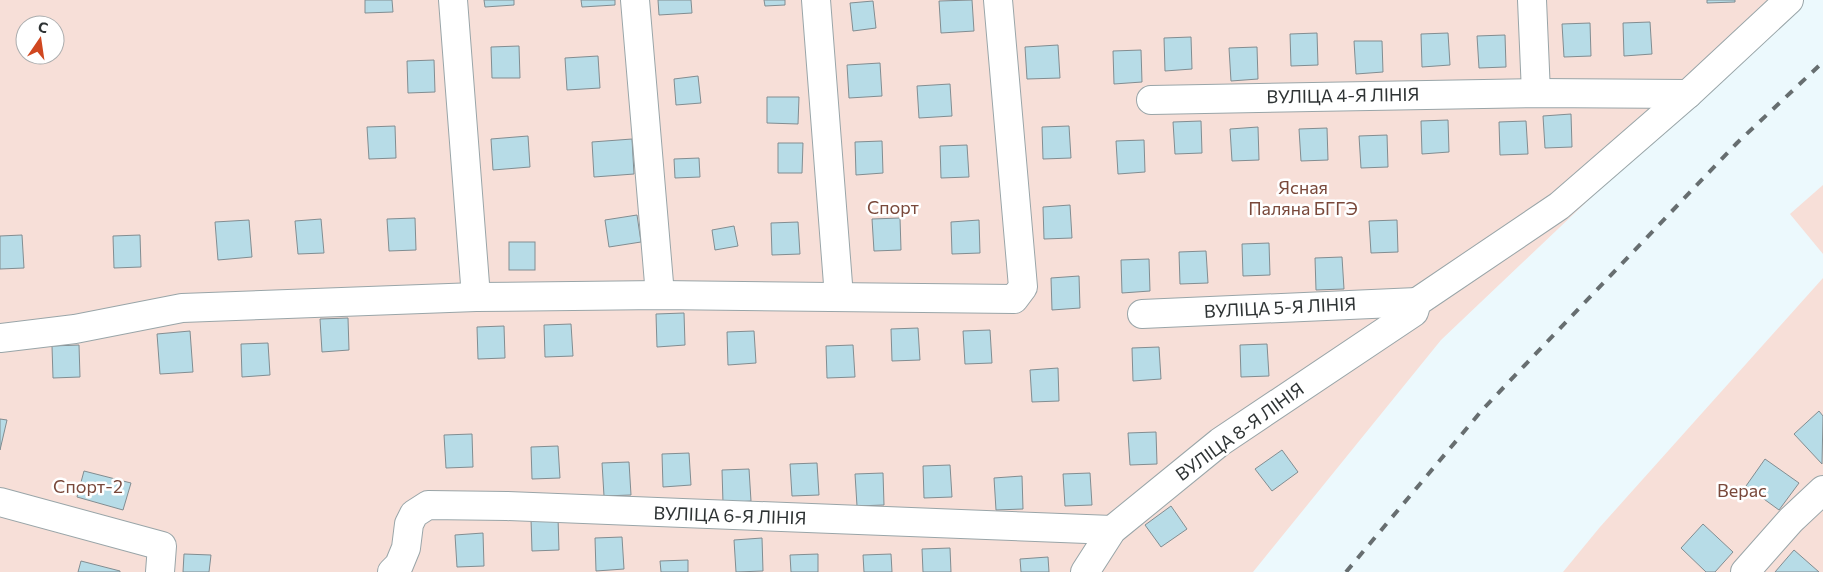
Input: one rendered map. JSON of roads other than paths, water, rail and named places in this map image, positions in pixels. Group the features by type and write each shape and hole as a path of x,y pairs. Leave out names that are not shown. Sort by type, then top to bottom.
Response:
{"street":[{"path":"453,0 476,297"},
{"path":"635,0 660,295"},
{"path":"816,0 839,297"},
{"path":"0,338 76,329 182,308 476,297 660,295 1014,299 1023,286 998,0"},
{"path":"1532,0 1536,93"},
{"name":"ВУЛІЦА 8-Я ЛІНІЯ","path":"1085,572 1112,530 1220,442 1559,206 1688,94 1789,0"},
{"name":"ВУЛІЦА 4-Я ЛІНІЯ","path":"1151,100 1536,93 1688,94"},
{"name":"ВУЛІЦА 5-Я ЛІНІЯ","path":"1142,314 1416,307"},
{"path":"1745,572 1792,520 1823,490"},
{"path":"0,502 162,546 160,572"},
{"name":"ВУЛІЦА 6-Я ЛІНІЯ","path":"392,572 399,565 406,548 409,524 414,514 428,505 507,506 1112,530"}],"railway":[{"path":"1346,572 1483,409 1737,143 1823,62"}],"park label":[{"name":"Ясная Паляна БГГЭ","path":"1303,198"},
{"name":"Спорт","path":"893,208"},
{"name":"Спорт-2","path":"88,487"},
{"name":"Верас","path":"1742,491"}]}
